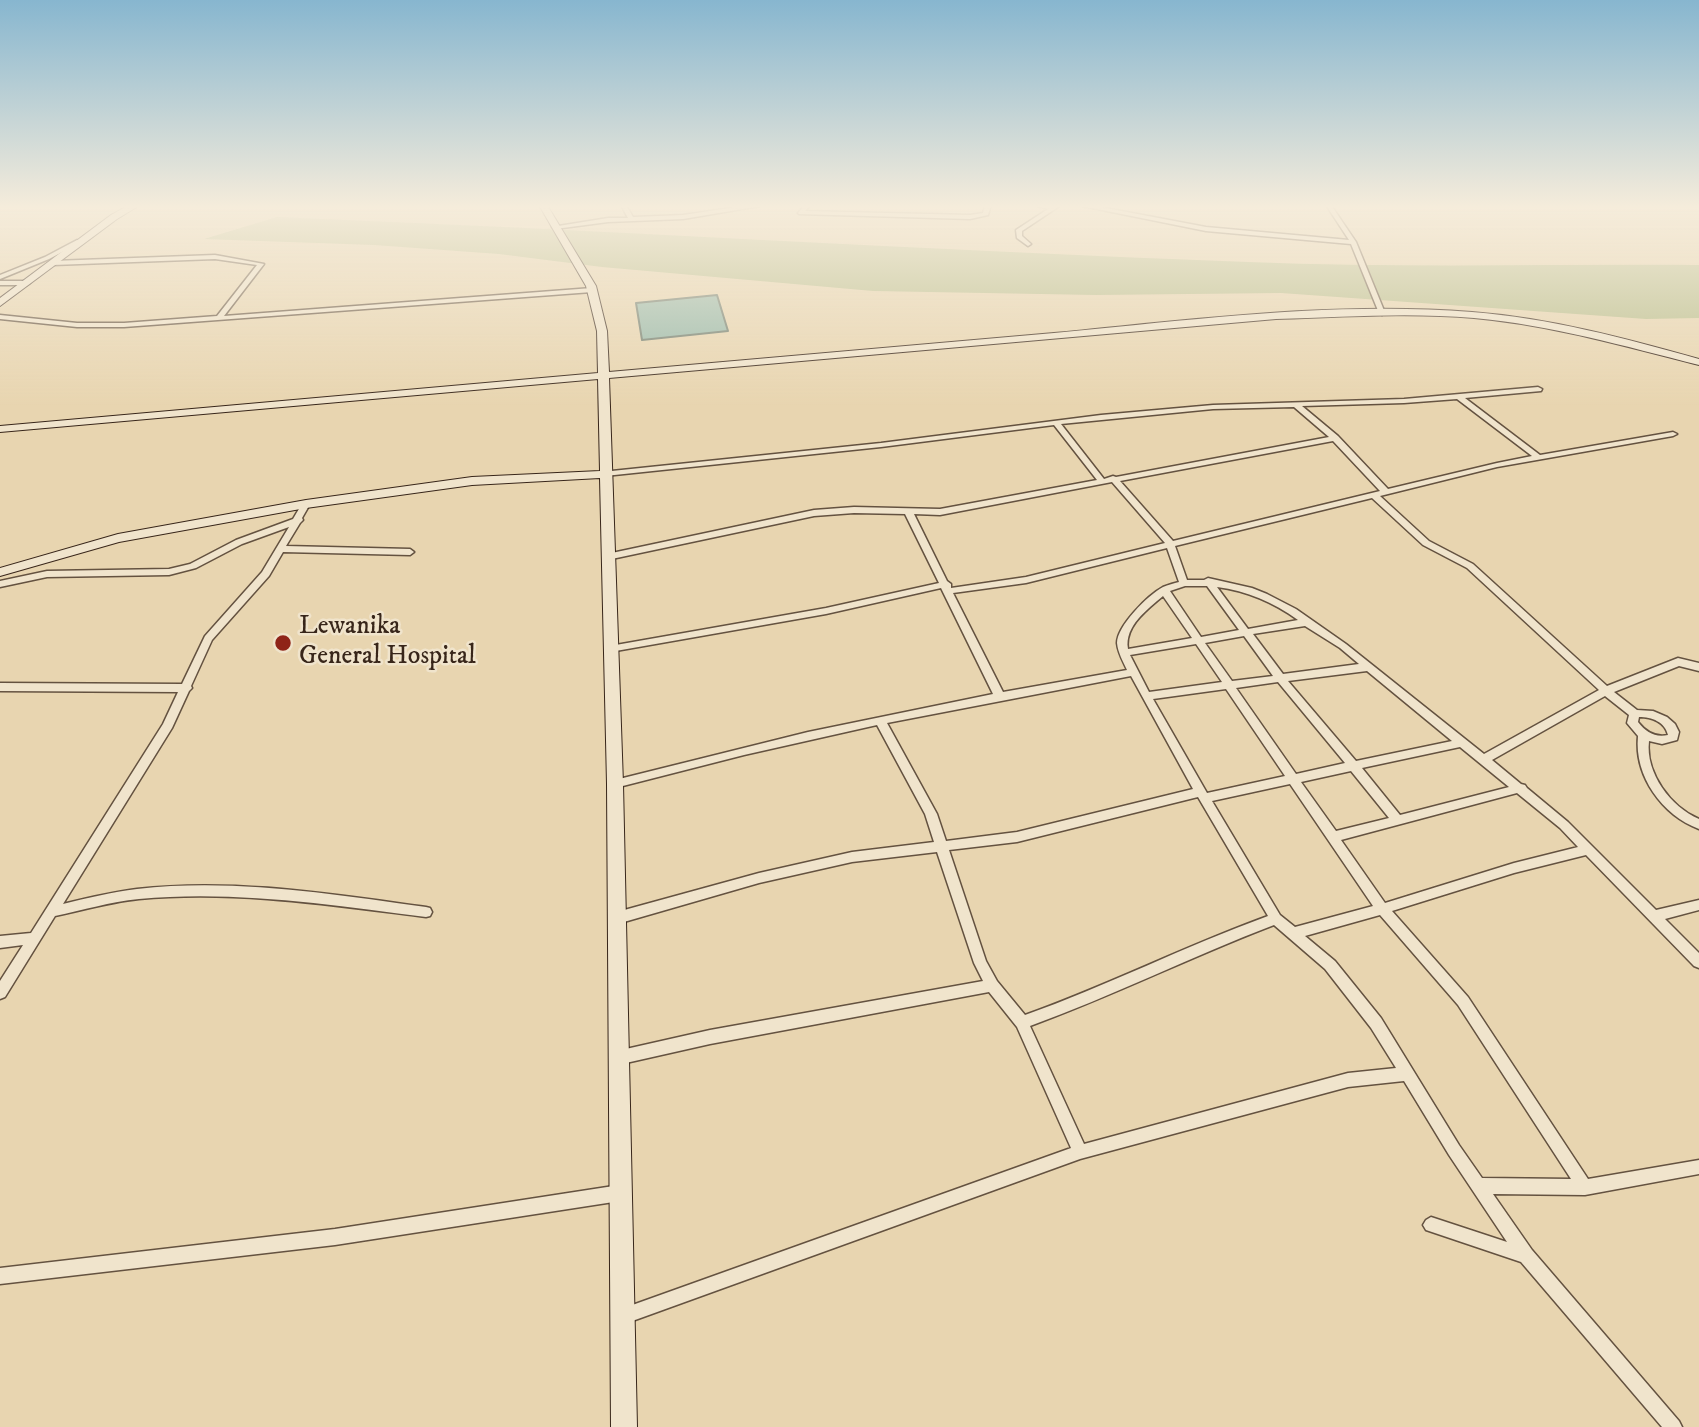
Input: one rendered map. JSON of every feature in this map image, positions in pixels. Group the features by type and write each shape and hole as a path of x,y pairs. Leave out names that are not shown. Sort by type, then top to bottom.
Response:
{"street":[{"path":"0,303 42,272"},
{"path":"220,316 255,272"},
{"path":"582,272 593,290 602,331 604,474 615,784 624,1427"},
{"path":"1365,272 1382,313"},
{"path":"0,283 27,283"},
{"path":"0,317 94,326 593,290"},
{"path":"0,429 1263,317 1441,313 1548,325 1611,338 1699,362"},
{"path":"0,572 131,536 306,504 472,481 604,474 881,445 1055,422 1213,407 1350,404 1538,389"},
{"path":"1458,396 1538,458"},
{"path":"1295,404 1335,438 1386,492"},
{"path":"1055,422 1102,481"},
{"path":"610,649 947,588 1026,580 1386,492 1538,458 1673,434"},
{"path":"607,557 814,513 853,510 940,512 1335,438"},
{"path":"1113,478 1170,544 1184,583"},
{"path":"1374,495 1426,543 1470,566 1605,691 1635,714 1658,716 1674,732 1673,737 1662,741 1644,735 1632,723 1635,714"},
{"path":"0,993 54,911 168,725 187,688 195,660 208,638 266,574 306,504"},
{"path":"909,513 999,695"},
{"path":"0,584 47,574 169,572 193,566 239,542 299,520"},
{"path":"282,550 410,552"},
{"path":"1208,582 1280,678 1398,820"},
{"path":"1673,1427 1526,1256 1354,995 1330,965 1276,919 1146,696 1124,653 1124,632 1164,590 1184,583 1208,582 1257,591 1283,603 1521,788 1588,849 1699,962"},
{"path":"1164,590 1382,909 1463,1001 1585,1187"},
{"path":"1124,653 1307,622"},
{"path":"1483,760 1605,691 1678,662 1699,667"},
{"path":"1146,696 1367,667"},
{"path":"615,784 751,747 999,695 1134,672"},
{"path":"0,687 187,688"},
{"path":"880,720 931,814 977,954 992,985 1022,1022 1080,1152"},
{"path":"1644,735 1641,747 1644,762 1654,781 1677,811 1699,824"},
{"path":"617,918 759,878 838,860 1017,837 1202,795 1460,743"},
{"path":"1333,837 1521,788"},
{"path":"1292,934 1514,867 1588,849"},
{"path":"54,911 136,894 185,891 298,894 426,912"},
{"path":"1656,916 1699,905"},
{"path":"1022,1022 1083,1003 1165,961 1276,919"},
{"path":"0,942 34,938"},
{"path":"617,1058 710,1037 992,985"},
{"path":"624,1316 1080,1152 1348,1080 1406,1074"},
{"path":"1479,1186 1585,1187 1699,1167"},
{"path":"0,1276 335,1237 620,1193"},
{"path":"1431,1225 1526,1256"}],"green space":[{"path":"654,272 1699,272 1699,318 1646,319 1281,293 1096,295 873,291"}],"shaded area":[{"path":"717,295 728,331 642,340 636,303"}],"place":[{"name":"Lewanika General Hospital","path":"283,643"}]}
